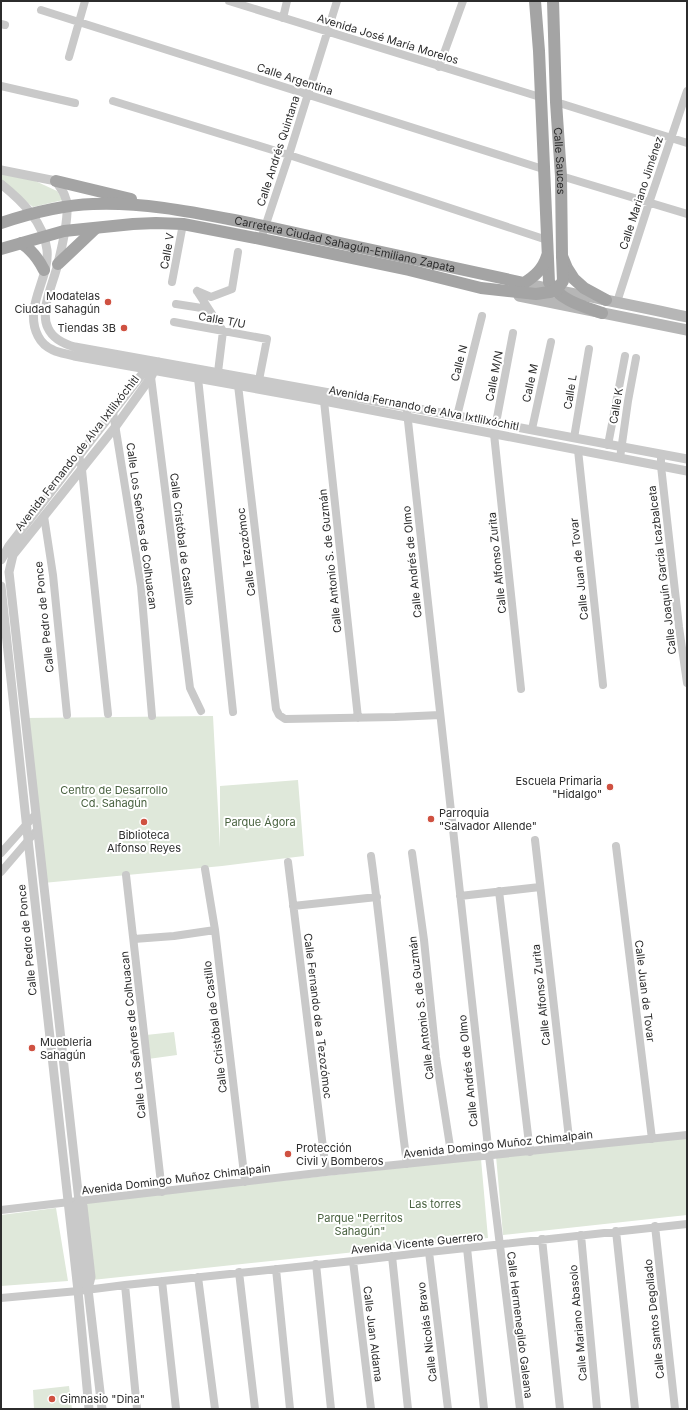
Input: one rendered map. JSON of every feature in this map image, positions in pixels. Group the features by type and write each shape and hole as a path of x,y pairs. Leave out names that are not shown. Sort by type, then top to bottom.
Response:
{"main road":[{"path":"536,4 553,4"},
{"name":"Calle Sauces","path":"536,4 549,282 556,291"},
{"name":"Calle Sauces","path":"553,4 556,102 561,176 562,256 574,279 588,291 612,301"},
{"path":"56,181 134,200 149,206"},
{"name":"Carretera Ciudad Sahagún-Emiliano Zapata","path":"1,223 32,213 67,206 112,204 168,208 265,226 556,291 686,314"},
{"name":"Carretera Ciudad Sahagún-Emiliano Zapata","path":"1,249 64,231 148,223 183,224 409,270 545,302 687,330"},
{"path":"58,264 96,228"},
{"path":"20,243 30,249 37,257 44,270"},
{"path":"524,283 540,270 548,256"},
{"path":"556,291 563,282 562,256"},
{"path":"481,288 536,294 556,291 575,303 606,314"}],"street":[{"path":"69,57 85,1"},
{"name":"Avenida José María Morelos","path":"229,1 540,97"},
{"path":"283,18 287,1"},
{"name":"Calle Andrés Quintana","path":"261,239 289,156 337,1"},
{"path":"439,67 464,1"},
{"name":"Calle Argentina","path":"41,10 543,169"},
{"path":"1,86 75,103"},
{"name":"Calle Mariano Jiménez","path":"612,301 649,203 687,90"},
{"path":"113,101 289,156 547,240"},
{"path":"556,102 687,143"},
{"path":"1,170 56,181"},
{"path":"561,176 687,214"},
{"name":"Avenida Fernando de Alva Ixtlilxóchitl","path":"56,181 64,192 67,206 58,264 45,314 48,329 64,344 152,368 198,378 687,471"},
{"name":"Avenida Fernando de Alva Ixtlilxóchitl","path":"1,184 32,213 44,236 47,251 44,270 33,308 33,321 36,333 40,340 53,350 74,356 152,368 185,367 218,372 532,429 608,445 687,459"},
{"name":"Calle V","path":"172,282 183,224"},
{"path":"47,251 54,246 61,248"},
{"path":"218,372 223,331 197,290 212,297 232,289 238,252"},
{"path":"176,304 208,309"},
{"name":"Calle N","path":"457,416 482,316"},
{"name":"Calle T/U","path":"174,322 267,339 259,380"},
{"name":"Calle M/N","path":"496,423 513,333"},
{"name":"Calle M","path":"532,429 551,342"},
{"name":"Calle L","path":"574,438 589,349"},
{"path":"608,445 625,356"},
{"name":"Calle K","path":"620,458 636,358"},
{"name":"Avenida Fernando de Alva Ixtlilxóchitl","path":"1,560 9,546 79,455 113,412 152,368"},
{"name":"Avenida Fernando de Alva Ixtlilxóchitl","path":"9,572 13,555 116,426 152,368"},
{"name":"Calle Cristóbal de Castillo","path":"152,368 190,688 201,710"},
{"path":"198,378 233,712"},
{"name":"Calle Tezozómoc","path":"238,385 276,709 279,715 285,719 358,718"},
{"name":"Calle Antonio S. de Guzmán","path":"324,401 358,718"},
{"name":"Calle Andrés de Olmo","path":"406,407 499,1245"},
{"name":"Calle Los Señores de Colhuacan","path":"113,412 141,586 152,716"},
{"name":"Calle Alfonso Zurita","path":"494,434 521,689"},
{"name":"Calle Juan de Tovar","path":"578,450 603,684"},
{"name":"Calle Joaquín García Icazbalceta","path":"661,454 661,466 679,627 687,683"},
{"path":"79,455 82,470 108,714"},
{"name":"Calle Pedro de Ponce","path":"44,516 53,575 67,715"},
{"name":"Calle Pedro de Ponce","path":"9,572 79,1201 83,1206 84,1211 91,1277 88,1289 102,1409"},
{"name":"Calle Pedro de Ponce","path":"1,586 78,1291 89,1409"},
{"path":"358,718 440,715"},
{"path":"1,853 35,815"},
{"path":"1,872 37,830"},
{"name":"Calle Alfonso Zurita","path":"535,840 570,1147"},
{"name":"Calle Juan de Tovar","path":"616,846 652,1139"},
{"name":"Calle Antonio S. de Guzmán","path":"412,854 424,940 436,1057 452,1159"},
{"path":"371,856 407,1164"},
{"name":"Calle Fernando de a Tezozómoc","path":"288,862 326,1172"},
{"name":"Calle Cristóbal de Castillo","path":"205,870 215,930 245,1182"},
{"name":"Calle Los Señores de Colhuacan","path":"126,875 162,1192"},
{"path":"460,896 540,887"},
{"path":"499,891 530,1152"},
{"path":"293,906 377,897"},
{"path":"134,939 174,936 215,930"},
{"name":"Avenida Domingo Muñoz Chimalpain","path":"1,1210 326,1172 687,1135"},
{"name":"Avenida Vicente Guerrero","path":"1,1298 499,1245 655,1226 687,1224"},
{"name":"Calle Santos Degollado","path":"655,1226 675,1409"},
{"path":"616,1231 635,1409"},
{"name":"Calle Mariano Abasolo","path":"581,1235 597,1409"},
{"path":"542,1239 560,1409"},
{"name":"Calle Hermenegildo Galeana","path":"499,1245 520,1409"},
{"path":"467,1248 484,1409"},
{"name":"Calle Nicolás Bravo","path":"429,1252 448,1409"},
{"path":"392,1256 408,1409"},
{"name":"Calle Juan Aldama","path":"353,1261 371,1409"},
{"path":"316,1264 331,1409"},
{"path":"276,1269 290,1409"},
{"path":"239,1272 255,1409"},
{"path":"198,1277 216,1409"},
{"path":"162,1281 176,1409"},
{"path":"125,1285 137,1409"}],"green space":[{"path":"1,172 31,179 57,191 63,200 33,207 1,181"},
{"name":"Centro de Desarrollo Cd. Sahagún","path":"213,716 220,848 220,786 298,780 304,856 222,866 43,883 24,718"},
{"path":"174,1032 177,1055 148,1059 146,1035"},
{"path":"687,1136 687,1215 503,1235 496,1156"},
{"name":"Las torres","path":"481,1159 488,1238 92,1280 85,1202"},
{"path":"56,1208 68,1281 1,1286 1,1215"},
{"name":"Gimnasio \"Dina\"","path":"69,1386 72,1409 34,1409 33,1390"}],"place":[{"name":"Modatelas Ciudad Sahagún","path":"108,302"},
{"name":"Tiendas 3B","path":"124,328"},
{"name":"Escuela Primaria \"Hidalgo\"","path":"610,787"},
{"name":"Parroquia \"Salvador Allende\"","path":"431,819"},
{"name":"Biblioteca Alfonso Reyes","path":"144,822"},
{"name":"Muebleria Sahagún","path":"32,1048"},
{"name":"Protección Civil y Bomberos","path":"288,1154"},
{"name":"Gimnasio \"Dina\"","path":"52,1399"}],"park label":[{"name":"Parque Ágora","path":"260,822"},
{"name":"Parque \"Perritos Sahagún\"","path":"360,1224"}]}
